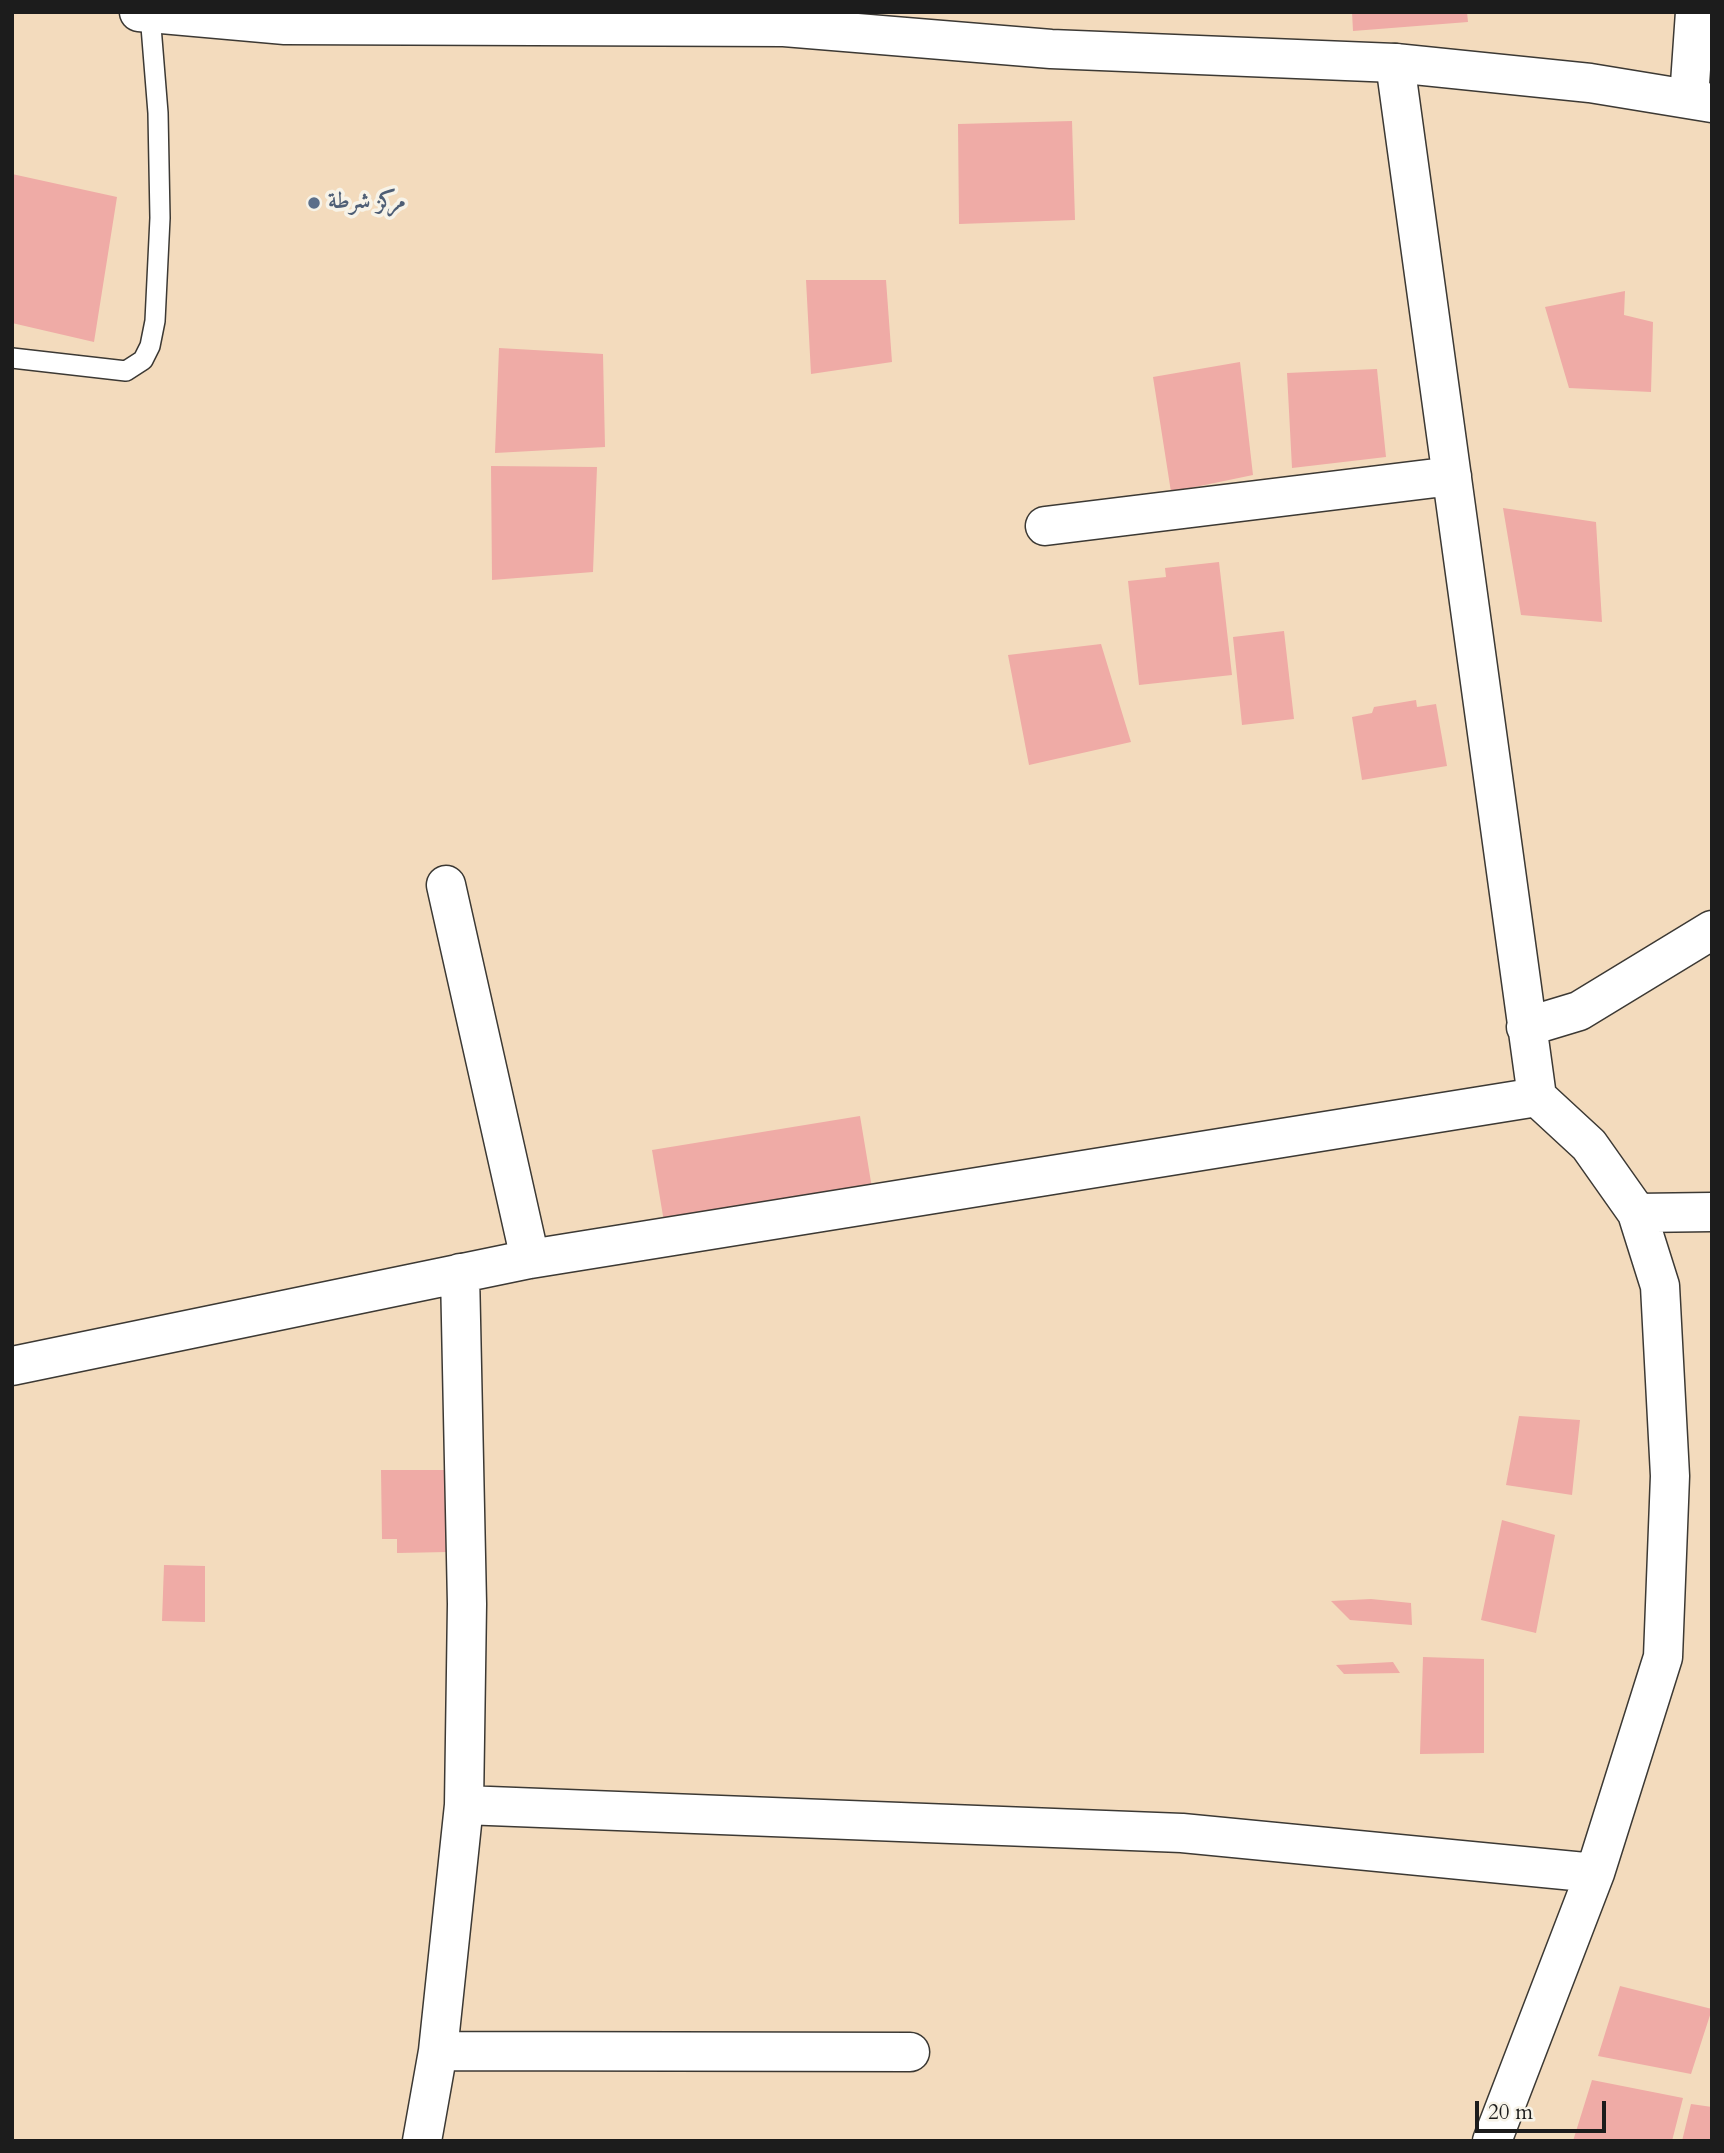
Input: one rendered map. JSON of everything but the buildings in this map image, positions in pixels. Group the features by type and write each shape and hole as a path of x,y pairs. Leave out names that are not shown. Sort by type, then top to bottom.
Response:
{"street":[{"path":"145,13 285,25 782,20 1051,50 1395,63 1590,83 1700,100 1695,12"},
{"path":"1395,63 1537,1097 1589,1145 1637,1213 1660,1286 1670,1476 1663,1657 1595,1873 1492,2141"},
{"path":"1045,526 1452,476"},
{"path":"446,885 530,1259"},
{"path":"1526,1027 1579,1011 1712,930"},
{"path":"12,1366 530,1259 1537,1097"},
{"path":"1637,1213 1712,1212"},
{"path":"422,2141 438,2051 464,1805 467,1604 460,1273"},
{"path":"464,1805 1182,1833 1595,1873"},
{"path":"438,2051 910,2052"}],"lane":[{"path":"12,358 126,372 143,360 150,346 160,218 158,113 145,13"}],"place":[{"name":"مركز شرطة","path":"314,203"}]}
